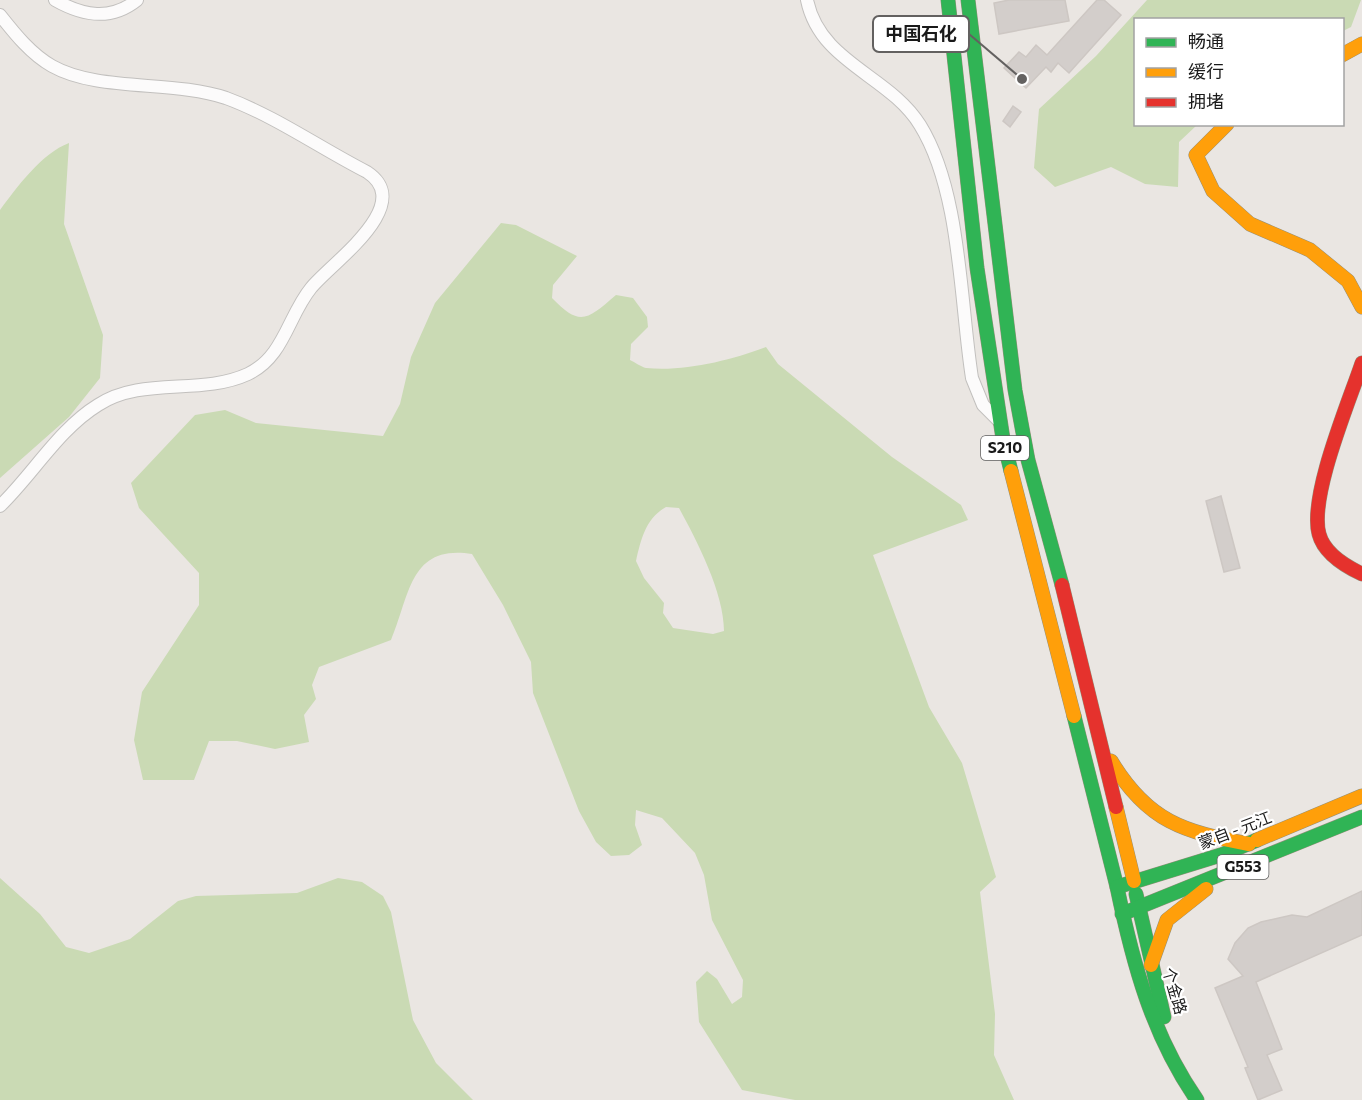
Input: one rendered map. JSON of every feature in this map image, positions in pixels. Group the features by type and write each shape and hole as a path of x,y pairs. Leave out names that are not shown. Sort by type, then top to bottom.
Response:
{"main road":[{"name":"S210","path":"948,0 977,268 999,422 1117,887"},
{"name":"S210","path":"968,0 1015,390 1028,460 1134,881"},
{"path":"1344,54 1362,44"},
{"path":"1225,126 1196,155 1213,191 1250,224 1310,250 1348,281 1362,307"},
{"path":"1362,363 1320,494 1318,533 1344,567 1362,574"},
{"path":"1100,739 1121,780 1160,816 1202,836 1249,844"},
{"name":"蒙自 - 元江","path":"1117,887 1224,854 1362,796"},
{"name":"G553","path":"1122,914 1222,876 1362,817"},
{"name":"G553","path":"1150,965 1167,920 1222,876"},
{"name":"个金路","path":"1134,881 1150,965 1164,1016 1190,1069 1211,1100"},
{"name":"个金路","path":"1117,887 1130,954 1155,1031 1166,1054 1197,1100"}],"street":[{"path":"55,0 74,9 99,15 120,11 138,0"},
{"path":"807,0 812,19 825,41 837,53 897,97 913,114 928,139 940,169 951,218 972,378 983,405 999,422"},
{"path":"0,15 34,53 54,67 91,78 186,88 226,98 273,120 367,172 381,183 383,189 378,213 370,226 352,248 310,289 279,345 263,365 231,380 133,390 103,401 72,426 0,506"}],"green space":[{"path":"1147,0 1361,0 1351,27 1344,30 1344,18 1134,18 1134,126 1196,126 1179,142 1178,187 1145,184 1111,167 1055,187 1034,168 1039,109 1096,56"},
{"path":"69,143 64,224 103,335 100,378 69,417 0,478 0,210 22,181 49,154"},
{"path":"501,223 516,225 577,256 553,285 552,298 570,313 584,317 598,310 616,295 633,298 647,317 648,327 631,344 630,360 646,368 692,367 766,347 778,364 892,457 961,505 968,520 873,555 929,707 962,763 996,877 980,892 995,1014 994,1055 1014,1100 795,1100 742,1090 699,1022 696,982 707,971 717,979 732,1004 742,997 743,980 712,920 704,875 695,853 662,818 636,810 635,825 642,845 629,855 611,856 596,842 579,811 533,693 531,662 503,605 472,554 451,553 435,557 424,565 408,591 391,640 319,667 312,685 316,699 304,715 309,742 275,749 237,741 209,741 194,780 143,780 134,740 142,692 199,605 199,573 139,508 131,483 195,415 225,410 256,423 383,436 400,404 411,357 435,303","holes":["666,507 679,508 715,584 720,600 724,631 713,634 673,628 663,613 664,603 644,578 636,561 642,537 649,523"]},
{"path":"0,878 40,914 66,947 89,953 130,939 178,901 196,896 297,893 338,878 362,882 383,896 391,912 413,1020 436,1063 473,1100 0,1100"}],"building":[{"path":"1009,0 1065,0 1069,21 999,34 994,3"},
{"path":"1097,0 1104,0 1121,15 1069,73 1058,63 1051,72 1046,67 1026,88 1004,68 1019,52 1026,57 1036,45 1047,55"},
{"path":"1013,106 1021,112 1010,127 1003,121"},
{"path":"1221,496 1240,568 1224,572 1206,501"},
{"path":"1362,891 1362,935 1256,982 1282,1049 1267,1055 1282,1090 1258,1100 1245,1068 1248,1067 1215,988 1243,976 1228,959 1235,943 1248,928 1261,922 1292,915 1307,917"}],"traffic: fast":[{"path":"948,0 977,268 1003,439 1011,471"},
{"path":"968,0 1015,390 1028,460 1062,585"},
{"path":"1074,716 1117,887"},
{"path":"1122,914 1362,817"},
{"path":"1197,1100 1168,1050 1146,998 1137,971 1117,887 1224,854 1257,840"},
{"path":"1136,894 1164,1017"}],"traffic: slow":[{"path":"1344,54 1362,44"},
{"path":"1225,126 1196,155 1213,191 1250,224 1310,250 1348,281 1362,307"},
{"path":"1011,471 1074,716"},
{"path":"1111,761 1139,798 1170,821 1205,835 1249,844"},
{"path":"1257,840 1362,796"},
{"path":"1116,807 1134,881"},
{"path":"1151,965 1167,920 1206,889"}],"traffic: jam":[{"path":"1362,363 1332,449 1317,517 1319,534 1325,547 1342,563 1362,574"},
{"path":"1062,585 1116,807"}],"place":[{"name":"中国石化","path":"1022,79"}]}
